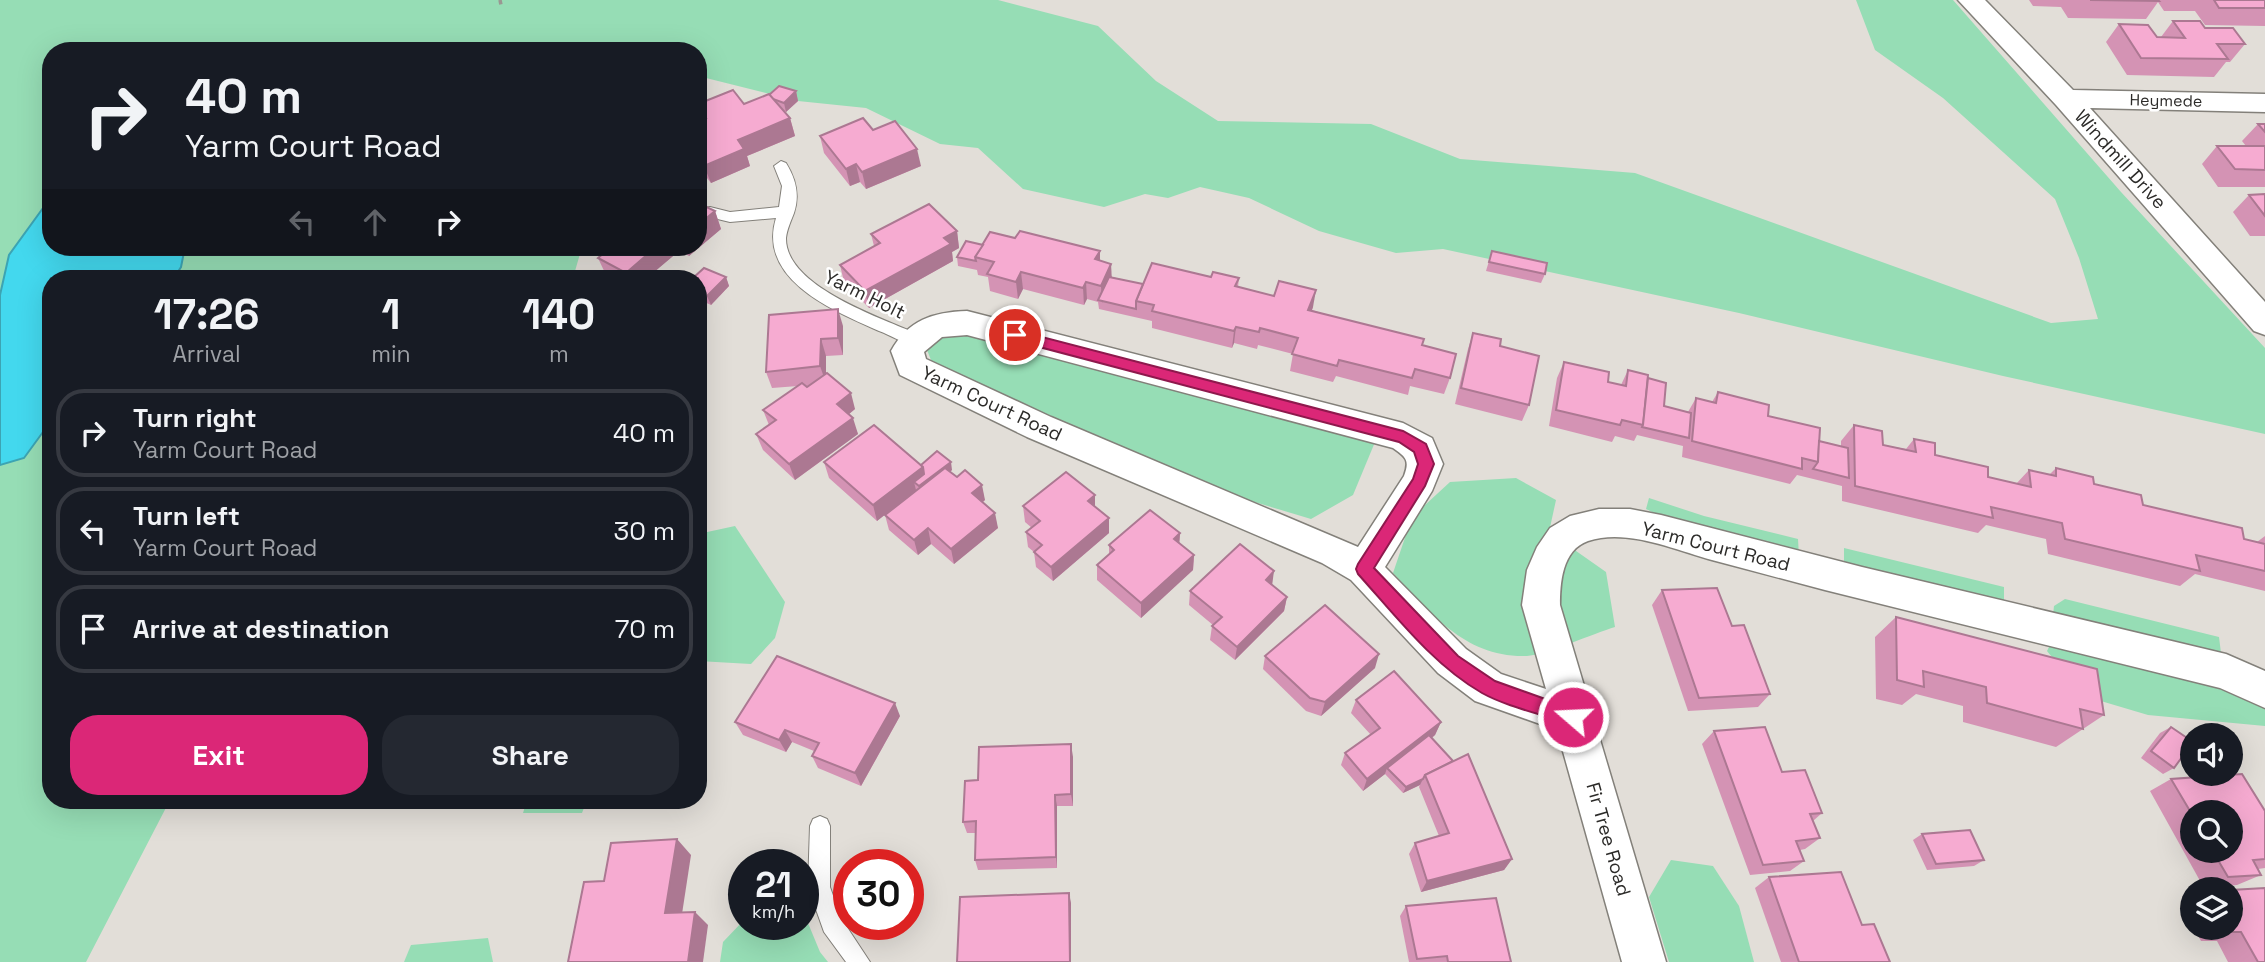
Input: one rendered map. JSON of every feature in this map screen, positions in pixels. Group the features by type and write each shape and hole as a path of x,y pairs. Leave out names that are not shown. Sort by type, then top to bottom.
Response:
{"street":[{"name":"Windmill Drive","path":"1971,0 2254,296 2265,323"},
{"name":"Heymede","path":"2066,99 2265,103"},
{"name":"Yarm Court Road","path":"1364,569 1420,481 1426,464 1420,448 1403,437 967,323 928,328 914,339 907,351 912,366 926,375 1039,427 1335,551 1364,569 1452,661 1489,688 1573,717"},
{"name":"Yarm Court Road","path":"1573,717 1541,605 1541,580 1559,541 1580,528 1609,523 1642,526 2226,672 2265,690"},
{"name":"Fir Tree Road","path":"1573,717 1644,962"}],"lane":[{"name":"Yarm Holt","path":"781,166 790,179 791,198 778,239 787,264 802,284 831,302 914,339"},
{"path":"710,212 730,217 787,212"},
{"path":"820,826 819,887 832,925 859,962"}],"green space":[{"path":"0,0 998,0 1098,26 1156,81 1218,121 1371,124 1460,159 1635,173 2051,323 2098,319 2079,258 2055,199 1943,98 1875,50 1856,0 1953,0 2121,192 2265,348 2265,434 2003,376 1739,313 1443,249 1396,253 1319,231 1249,198 1200,187 1168,198 1145,194 1104,207 1023,189 978,148 940,144 866,108 798,101 707,78 707,42 42,42 42,256 579,256 575,270 42,270 42,809 165,809 86,962 0,962"},
{"path":"964,310 1385,418 1353,495 1311,519 1238,497 933,365 925,345"},
{"path":"1516,478 1556,500 1549,532 1606,572 1615,627 1535,655 1505,655 1485,650 1451,630 1393,573 1412,517 1450,482"},
{"path":"1649,498 1704,516 1798,539 1799,556 1679,525 1646,509"},
{"path":"735,526 785,602 775,638 751,664 707,662 707,532"},
{"path":"1844,548 2004,587 2004,602 1844,565"},
{"path":"2065,599 2219,637 2222,661 2053,615 2054,606"},
{"path":"2055,635 2265,698 2265,726 2148,715 2084,696 2047,651"},
{"path":"524,809 584,809 582,813 523,813"},
{"path":"1671,860 1713,866 1739,906 1754,962 1669,962 1649,897"},
{"path":"728,937 728,940 815,940 828,962 720,962 723,942"},
{"path":"488,938 493,962 404,962 411,945"}],"water":[{"path":"42,209 42,256 183,256 179,270 42,270 42,433 24,458 0,465 0,295 9,255"}],"building":[{"path":"2090,0 2158,0 2159,1"},
{"path":"2214,0 2265,0 2265,8 2219,8"},
{"path":"2173,21 2200,21 2205,28 2233,28 2245,44 2217,44 2228,59 2141,58 2119,24 2148,25 2157,37 2185,38"},
{"path":"779,86 796,91 784,103 769,95"},
{"path":"733,90 744,104 769,94 790,118 738,140 744,149 707,165 707,100"},
{"path":"863,118 873,130 895,121 917,149 862,172 856,164 846,169 820,136"},
{"path":"2217,146 2265,146 2265,170 2235,169"},
{"path":"2265,194 2265,216 2249,195"},
{"path":"929,204 957,231 944,238 951,244 865,291 840,265 880,243 871,234"},
{"path":"707,207 715,211 707,218"},
{"path":"1020,231 1100,251 1095,259 1111,264 1101,286 1086,282 1083,288 1021,272 1016,282 987,274 994,262 975,257 990,232 1015,238"},
{"path":"966,241 983,245 975,257 976,261 957,257"},
{"path":"1492,251 1547,263 1545,274 1489,262"},
{"path":"646,256 629,270 620,270 598,258"},
{"path":"1152,263 1211,277 1213,272 1239,278 1235,286 1274,296 1279,281 1316,290 1308,310 1424,339 1422,345 1456,354 1450,378 1415,369 1412,378 1339,360 1337,366 1292,354 1298,338 1260,328 1259,332 1236,327 1234,331 1152,311 1154,305 1136,301"},
{"path":"704,268 726,277 707,296 707,270 702,270"},
{"path":"1109,277 1143,284 1136,301 1136,309 1098,300"},
{"path":"838,309 838,338 821,339 820,366 766,372 769,315"},
{"path":"1473,333 1501,339 1500,346 1539,356 1529,405 1461,388"},
{"path":"1564,362 1609,372 1608,382 1626,386 1628,370 1648,375 1643,425 1622,420 1620,425 1556,410"},
{"path":"827,373 851,393 837,404 853,418 789,464 756,434 776,420 763,410 802,383 807,387"},
{"path":"1648,378 1666,383 1664,406 1691,413 1689,438 1642,427"},
{"path":"1718,392 1769,405 1768,416 1820,428 1818,462 1802,458 1802,469 1692,441 1696,398 1716,403"},
{"path":"874,425 923,467 873,505 824,462"},
{"path":"1854,425 1882,431 1883,445 1916,452 1914,439 1935,443 1935,455 1988,467 1988,477 2031,487 2029,470 2056,476 2056,468 2093,477 2094,484 2141,495 2143,505 2242,528 2244,539 2265,544 2265,571 2196,555 2200,571 2065,539 2062,523 1991,507 1993,518 1855,486"},
{"path":"1819,441 1848,448 1849,478 1813,469 1818,462"},
{"path":"937,451 951,462 919,486 914,482 924,474 921,465"},
{"path":"945,468 957,477 965,470 982,485 972,493 995,513 951,549 928,528 914,540 885,515"},
{"path":"1066,472 1095,495 1088,501 1109,518 1051,567 1034,552 1042,545 1026,532 1040,521 1023,506"},
{"path":"1150,510 1180,533 1174,539 1194,555 1141,603 1097,565 1114,550 1109,545"},
{"path":"1240,544 1274,571 1266,580 1287,597 1237,647 1212,626 1222,617 1190,591"},
{"path":"1717,588 1732,626 1744,625 1770,694 1699,698 1662,590"},
{"path":"1325,605 1379,654 1325,702 1310,698 1265,656"},
{"path":"1896,617 2097,669 2104,715 2080,709 2083,729 1987,703 1986,687 1923,671 1924,687 1897,680"},
{"path":"777,656 895,703 855,773 812,756 819,743 785,730 779,740 735,722"},
{"path":"1394,671 1441,722 1367,779 1345,753 1380,728 1356,700"},
{"path":"1765,727 1782,772 1805,770 1822,813 1810,814 1820,838 1796,841 1804,861 1763,865 1714,731"},
{"path":"2171,727 2180,733 2180,760 2174,768 2151,751"},
{"path":"1429,735 1453,761 1406,787 1387,768"},
{"path":"1071,744 1071,794 1055,795 1056,857 975,860 976,821 963,822 965,781 978,780 979,747"},
{"path":"1468,754 1512,859 1427,881 1415,843 1449,833 1425,775"},
{"path":"2243,776 2265,811 2265,859 2253,860 2261,875 2228,877 2220,863 2243,863 2243,800 2183,800 2171,779 2180,778 2180,786 2243,786"},
{"path":"1970,830 1984,860 1936,864 1922,834"},
{"path":"677,839 665,913 695,912 688,962 568,962 584,882 604,881 611,843"},
{"path":"1841,872 1862,925 1874,924 1890,962 1799,962 1769,877"},
{"path":"2265,888 2265,962 2258,962 2243,936 2243,889"},
{"path":"1069,893 1070,962 957,962 960,897"},
{"path":"1496,898 1511,962 1448,962 1447,956 1417,959 1406,906"}],"route":[{"path":"1015,335 1403,437 1420,448 1426,464 1420,481 1364,569 1452,661 1489,688 1573,717"}]}
